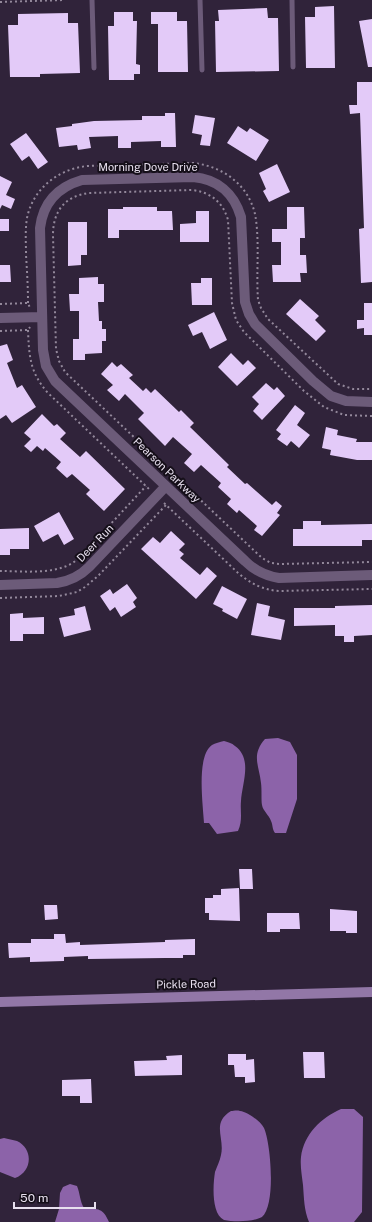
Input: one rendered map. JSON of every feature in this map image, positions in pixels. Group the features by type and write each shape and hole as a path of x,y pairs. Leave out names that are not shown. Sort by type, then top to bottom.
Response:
{"street":[{"name":"Morning Dove Drive","path":"42,317 40,228 43,212 50,199 56,193 68,185 82,180 201,178 215,183 226,190 234,200 239,211 242,224 245,302 249,314 255,324 308,376 331,396 346,402 372,402"},
{"path":"0,318 42,317"},
{"name":"Pearson Parkway","path":"42,317 44,358 52,377 250,566 262,573 279,578 372,575"},
{"name":"Deer Run","path":"0,584 57,583 64,582 78,576 89,567 166,486"},
{"name":"Pickle Road","path":"0,1002 372,992"}],"lane":[{"path":"92,0 94,68"},
{"path":"200,0 202,70"},
{"path":"292,0 293,67"}],"path":[{"path":"0,2 64,0"},
{"path":"28,304 27,218 35,198 50,180 70,169 88,166 203,164 221,171 235,180 246,193 252,206 256,222 258,300 268,319 328,376 340,385 353,389 372,389"},
{"path":"372,416 344,415 324,407 304,391 244,332 236,320 232,303 228,220 223,208 213,197 204,192 192,190 89,192 74,197 61,207 55,217 53,235 56,349 58,361 65,372 262,558 271,563 280,564 372,562"},
{"path":"0,571 56,570 71,564 79,558 146,486"}],"shaded area":[{"path":"278,738 290,742 297,755 297,799 286,833 275,833 272,822 263,807 257,760 258,750 265,739"},
{"path":"224,741 232,744 240,751 244,758 245,772 241,801 240,827 238,831 217,834 209,823 204,823 202,770 207,751 213,744"},
{"path":"341,1109 354,1109 363,1117 362,1212 354,1222 309,1222 305,1208 301,1167 303,1149 310,1134 320,1122"},
{"path":"231,1111 247,1113 254,1117 264,1128 269,1147 271,1188 269,1200 262,1217 249,1221 224,1220 217,1212 215,1205 214,1177 221,1157 222,1149 220,1126 225,1116"},
{"path":"4,1138 17,1141 26,1149 28,1155 28,1166 21,1175 15,1178 0,1172 0,1139"},
{"path":"70,1184 77,1186 84,1208 100,1210 105,1214 109,1222 55,1222 59,1209 60,1193 63,1187"}],"building":[{"path":"334,6 335,68 306,68 305,17 315,17 315,7"},
{"path":"267,8 268,18 278,18 279,71 216,72 215,21 219,21 218,10"},
{"path":"114,12 133,12 133,21 137,21 136,64 140,65 140,74 134,74 134,80 109,80 108,26 114,26"},
{"path":"151,12 177,12 177,21 187,21 188,72 158,72 158,24 151,24"},
{"path":"68,13 68,23 78,23 80,73 40,74 40,77 10,77 8,25 18,25 18,14"},
{"path":"372,19 372,67 368,67 359,21"},
{"path":"357,82 372,82 372,282 361,283 359,229 364,228 360,113 350,114 349,105 357,105"},
{"path":"165,113 175,113 176,147 161,147 161,141 131,142 131,148 118,148 118,136 89,137 91,148 78,150 77,145 59,147 56,128 94,121 142,120 142,116 165,116"},
{"path":"195,115 215,118 210,146 200,145 202,135 192,133"},
{"path":"238,126 247,132 250,128 269,140 256,161 227,143"},
{"path":"26,133 48,162 38,169 29,156 22,161 10,144"},
{"path":"277,164 290,192 269,202 263,191 266,189 259,173"},
{"path":"0,176 12,182 6,195 15,199 11,209 2,205 0,209"},
{"path":"123,207 157,207 157,211 172,211 173,230 119,230 119,238 108,238 108,209 123,209"},
{"path":"287,207 304,207 305,238 300,238 300,255 306,255 307,273 300,273 301,282 273,282 272,265 281,265 281,242 272,242 272,229 287,229"},
{"path":"196,211 209,211 209,242 180,242 180,224 196,223"},
{"path":"0,219 9,219 9,231 0,231"},
{"path":"68,222 87,222 87,255 81,255 81,265 68,266"},
{"path":"0,265 10,265 11,282 0,282"},
{"path":"98,277 98,284 104,284 104,302 98,302 99,321 102,321 102,329 106,329 106,341 102,341 102,353 85,354 85,360 73,360 73,339 79,339 79,311 70,311 69,294 79,294 79,278"},
{"path":"201,278 212,278 212,305 192,305 191,283 201,283"},
{"path":"300,299 319,316 315,320 326,331 316,341 286,314"},
{"path":"364,303 372,303 372,335 364,335 364,328 357,329 357,320 364,320"},
{"path":"214,312 227,340 210,349 202,332 193,336 188,325"},
{"path":"7,344 13,360 7,363 17,388 22,385 36,407 12,423 6,415 0,419 0,346"},
{"path":"231,353 243,365 248,360 256,368 237,386 218,367"},
{"path":"112,362 117,367 121,364 133,375 129,378 143,391 146,388 151,393 155,389 179,412 181,410 194,423 190,427 229,465 227,467 245,484 247,483 272,505 276,501 282,506 277,513 280,515 262,536 254,530 257,526 239,510 237,513 227,504 231,499 218,487 221,483 201,465 194,472 184,463 192,454 173,437 165,446 138,419 144,413 125,394 119,401 107,390 113,385 101,374"},
{"path":"266,383 274,390 277,387 285,396 262,420 253,411 259,404 252,397"},
{"path":"295,405 305,413 297,425 310,435 299,448 291,441 287,446 277,439 281,434 276,430"},
{"path":"42,414 54,426 57,424 66,433 60,439 80,457 86,451 125,489 104,511 86,494 90,490 72,474 67,478 56,468 61,462 45,448 43,451 37,446 31,452 24,446 31,439 24,433"},
{"path":"326,427 338,430 337,435 357,439 356,442 372,442 372,460 357,460 330,455 331,450 322,448"},
{"path":"59,512 74,539 64,545 58,534 43,542 34,526"},
{"path":"303,521 321,521 321,525 372,524 372,540 362,540 362,546 293,546 293,529 303,529"},
{"path":"29,528 29,549 10,549 10,555 0,555 0,529"},
{"path":"171,531 185,544 179,550 184,554 180,558 200,575 207,567 217,576 196,599 141,549 153,537 160,543"},
{"path":"127,584 137,598 133,602 136,607 121,617 115,607 110,611 100,596 110,589 113,594"},
{"path":"222,586 247,599 237,619 213,604"},
{"path":"257,603 270,606 268,616 285,620 281,640 251,635"},
{"path":"372,605 372,635 354,636 354,642 344,642 344,636 335,636 335,625 294,626 294,608 335,608 335,606"},
{"path":"85,606 91,630 64,637 59,618 75,615 74,609"},
{"path":"23,613 23,618 44,617 44,634 23,634 23,641 10,641 10,614"},
{"path":"239,869 252,869 253,889 240,889"},
{"path":"239,888 240,921 209,920 209,913 205,913 205,898 213,898 213,895 221,895 221,889"},
{"path":"44,905 57,905 58,919 45,920"},
{"path":"330,909 357,911 357,933 330,931"},
{"path":"267,913 299,913 300,929 280,929 280,932 267,932"},
{"path":"54,934 65,934 66,943 80,942 80,945 165,942 165,940 195,939 195,955 183,955 183,958 88,959 88,956 64,957 64,961 30,962 30,957 9,958 8,943 31,943 31,939 54,939"},
{"path":"303,1052 324,1052 325,1078 304,1078"},
{"path":"228,1054 246,1054 246,1060 254,1059 255,1082 245,1083 245,1077 235,1077 234,1065 228,1065"},
{"path":"182,1055 182,1075 135,1076 134,1061 167,1060 166,1056"},
{"path":"91,1079 92,1103 80,1103 80,1096 62,1096 62,1080"}]}
